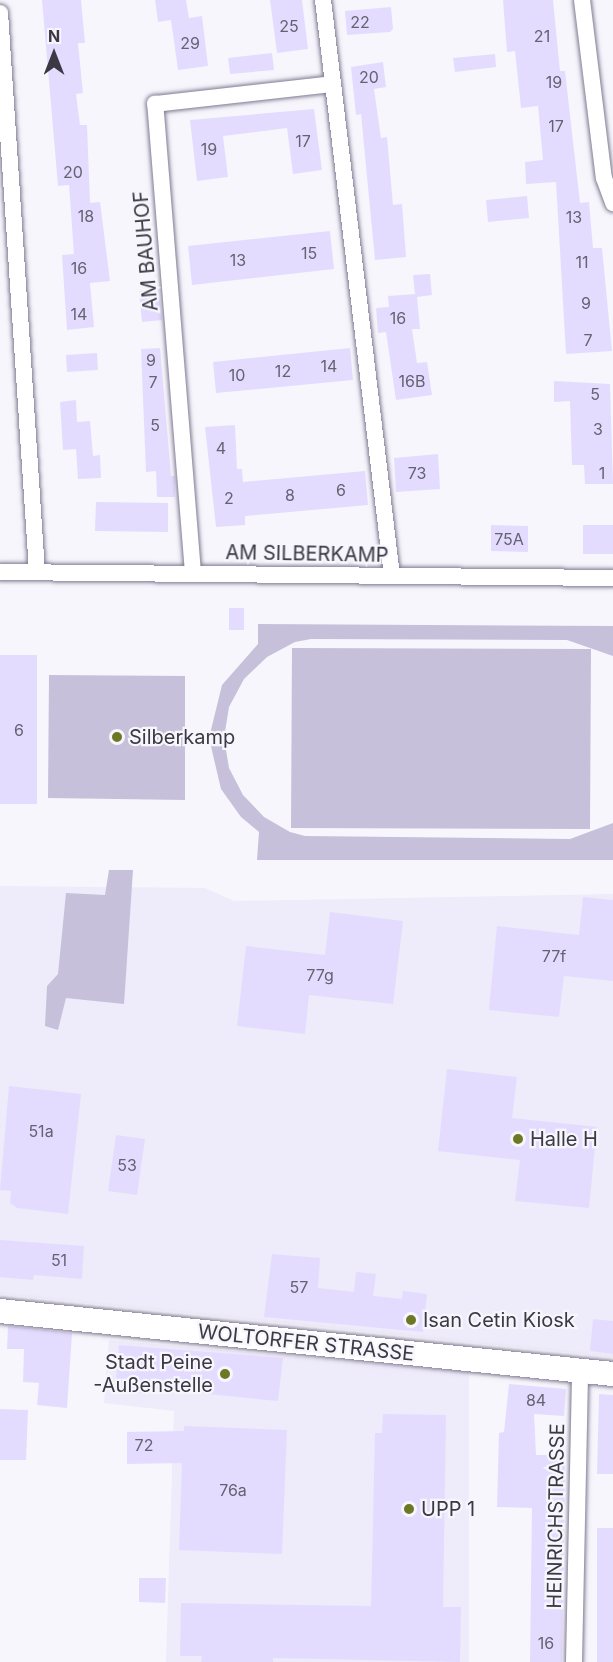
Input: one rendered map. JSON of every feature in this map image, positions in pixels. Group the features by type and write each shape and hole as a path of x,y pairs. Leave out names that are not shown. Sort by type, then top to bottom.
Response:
{"street":[{"path":"322,0 392,576"},
{"path":"582,0 604,178 613,203"},
{"path":"0,13 37,571"},
{"name":"AM BAUHOF","path":"193,573 155,104 333,84"},
{"name":"AM SILBERKAMP","path":"0,573 37,571 613,578"},
{"name":"WOLTORFER STRASSE","path":"0,1311 613,1374"},
{"name":"HEINRICHSTRASSE","path":"574,1662 580,1370"}],"shaded area":[{"path":"258,624 613,626 613,656 567,640 311,639 295,642 267,657 244,679 229,707 224,738 229,768 243,795 264,817 290,832 305,836 570,839 613,823 613,860 257,860 259,832 241,817 221,789 209,738 222,685 258,644"},
{"path":"292,648 591,649 590,829 291,828"},
{"name":"Silberkamp","path":"49,675 185,676 185,800 48,798"},
{"path":"109,870 133,870 124,1004 66,998 58,1030 45,1026 47,986 58,974 66,893 105,895"},
{"path":"0,886 205,888 234,901 613,894 613,1357 0,1294"},
{"path":"109,1340 469,1372 469,1662 166,1662 174,1411 104,1403"}],"building":[{"path":"42,0 81,0 85,43 78,43 83,93 76,94 80,125 87,125 90,203 100,202 110,281 90,283 94,327 67,330 62,255 74,254 69,185 58,186"},
{"path":"155,0 186,0 189,18 202,16 208,66 178,70 171,20 158,22"},
{"path":"270,0 302,0 308,49 277,53"},
{"path":"503,0 553,0 560,71 565,71 580,203 589,202 593,248 602,248 612,351 566,354 556,182 526,184 525,162 543,160 538,106 521,108 515,51 507,52"},
{"path":"391,7 393,29 390,32 347,35 345,11"},
{"path":"272,53 274,70 230,74 228,58"},
{"path":"495,54 496,67 455,72 453,58"},
{"path":"383,62 386,87 374,89 381,138 387,137 393,205 402,204 406,257 375,260 361,114 356,115 351,67"},
{"path":"314,109 322,170 293,174 287,128 223,136 228,177 197,181 190,120"},
{"path":"527,196 529,218 488,222 486,200"},
{"path":"330,231 334,269 192,285 188,246"},
{"path":"430,274 432,295 417,297 420,329 412,329 417,363 427,362 432,395 396,400 386,332 378,333 376,308 389,307 388,296 415,294 413,275"},
{"path":"159,289 162,320 142,322 139,291"},
{"path":"160,348 171,476 175,476 175,497 157,497 156,471 146,472 141,349"},
{"path":"350,348 353,380 216,393 213,362"},
{"path":"97,353 98,370 67,372 66,355"},
{"path":"554,381 610,384 613,484 585,484 584,465 572,465 570,401 554,402"},
{"path":"76,400 77,422 90,421 93,456 100,455 101,478 78,479 76,449 63,450 60,402"},
{"path":"235,425 237,469 242,469 243,482 365,471 368,505 245,516 245,525 216,527 205,427"},
{"path":"438,454 440,489 396,492 394,458"},
{"path":"96,502 168,503 168,532 95,531"},
{"path":"491,525 528,526 528,552 491,551"},
{"path":"583,525 613,525 613,554 583,554"},
{"path":"229,608 244,608 244,630 229,630"},
{"path":"0,655 37,655 37,804 0,804"},
{"path":"583,897 613,900 613,981 564,976 559,1017 489,1010 497,926 579,935"},
{"path":"330,912 403,921 393,1004 309,995 305,1034 237,1026 246,946 325,955"},
{"name":"Halle H","path":"447,1069 517,1077 512,1118 597,1127 589,1208 515,1201 520,1160 438,1151"},
{"path":"9,1086 81,1094 68,1214 17,1208 10,1203 11,1191 0,1190"},
{"path":"116,1135 145,1139 137,1195 108,1191"},
{"path":"0,1240 84,1246 82,1279 34,1275 33,1280 0,1277"},
{"path":"272,1254 320,1258 318,1288 354,1292 356,1272 376,1274 373,1296 402,1299 403,1291 427,1294 423,1332 264,1317"},
{"path":"593,1319 613,1321 613,1354 590,1351"},
{"path":"8,1326 72,1333 67,1408 37,1405 39,1383 23,1382 24,1349 7,1349"},
{"name":"Stadt Peine -Außenstelle","path":"119,1345 283,1358 278,1401 156,1389 155,1394 115,1391"},
{"path":"509,1384 566,1389 564,1416 534,1414 536,1455 565,1455 562,1662 530,1662 532,1508 497,1507 499,1433 504,1432"},
{"path":"599,1394 613,1395 613,1474 597,1474"},
{"path":"0,1409 28,1410 26,1460 0,1460"},
{"name":"UPP 1","path":"383,1414 446,1415 443,1607 461,1607 460,1662 273,1658 273,1662 201,1662 202,1656 180,1656 181,1603 371,1606 375,1433 382,1433"},
{"path":"184,1426 287,1430 282,1554 179,1550 182,1463 127,1464 127,1432 184,1431"},
{"path":"597,1528 613,1528 613,1662 597,1662"},
{"path":"139,1578 166,1578 165,1603 139,1602"}],"place":[{"name":"Silberkamp","path":"117,737"},
{"name":"Halle H","path":"518,1139"},
{"name":"Isan Cetin Kiosk","path":"411,1320"},
{"name":"Stadt Peine -Außenstelle","path":"225,1374"},
{"name":"UPP 1","path":"409,1509"}]}
